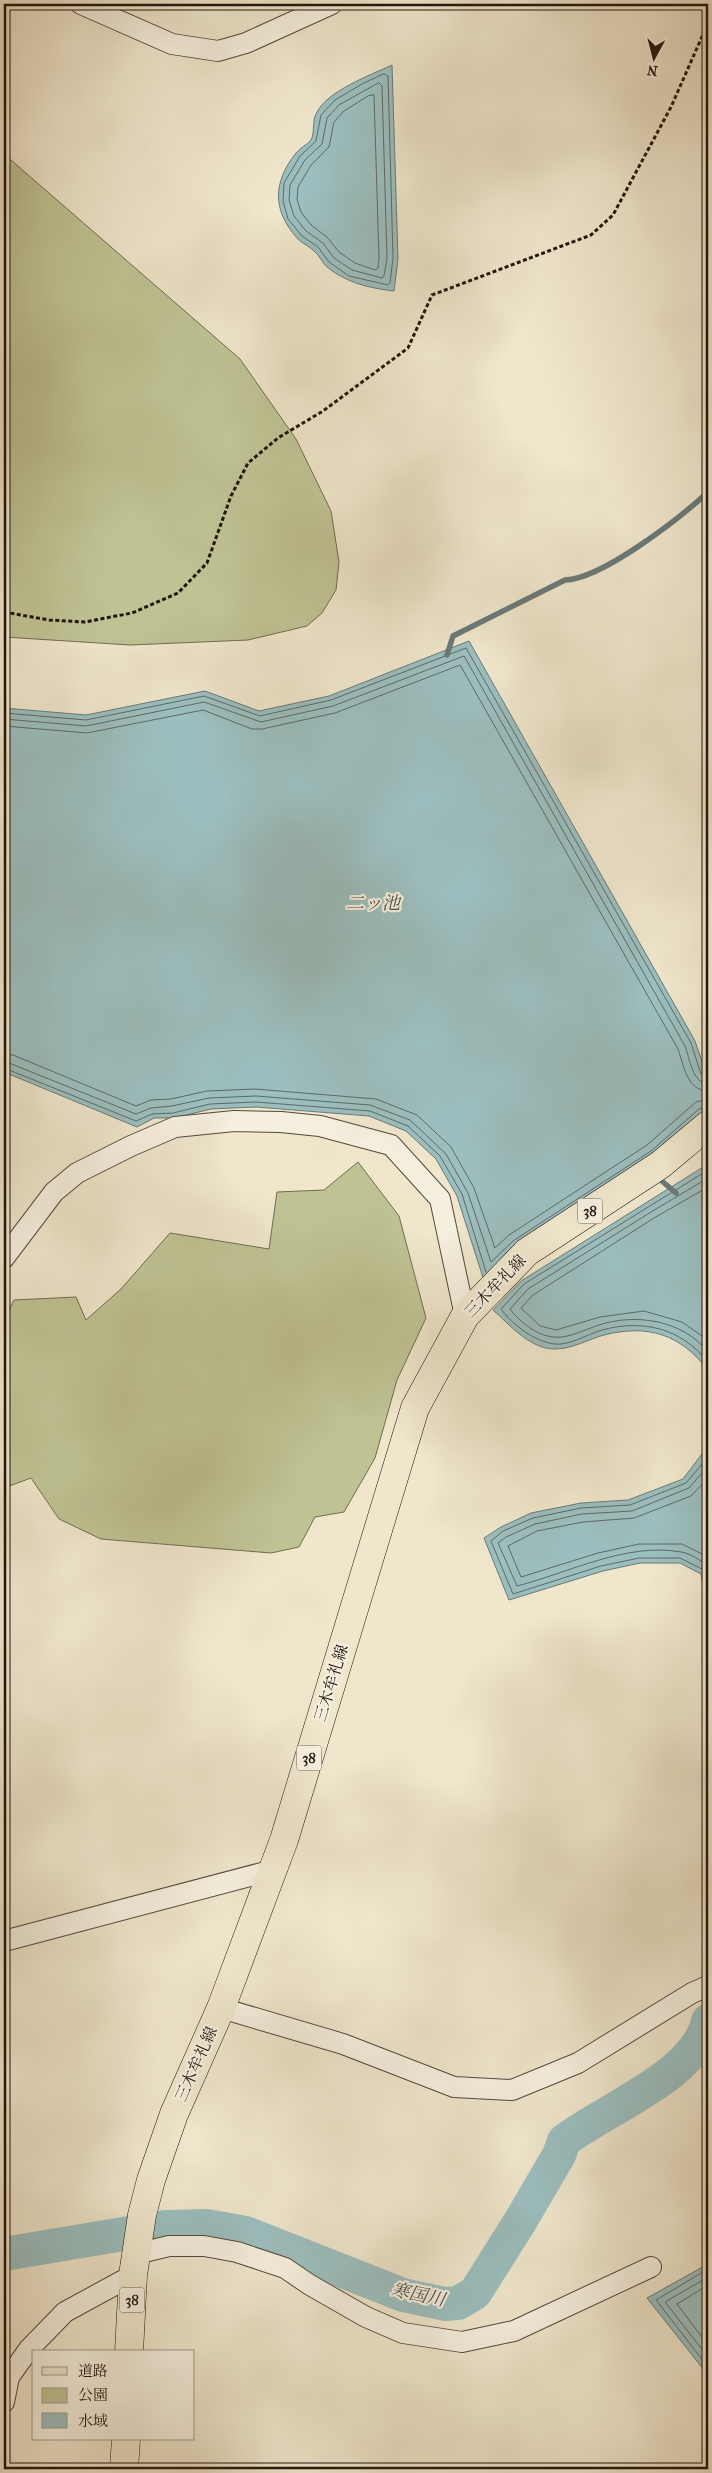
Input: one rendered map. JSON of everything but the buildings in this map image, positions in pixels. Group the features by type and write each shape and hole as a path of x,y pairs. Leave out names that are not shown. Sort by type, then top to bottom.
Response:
{"main road":[{"name":"三木牟礼線","path":"129,2350 135,2259 150,2180 174,2114 221,2008 284,1840 415,1408 470,1309 527,1252 660,1165 708,1125"},
{"path":"124,2469 126,2440"}],"street":[{"path":"80,4 172,44 218,51 246,44 332,4"},
{"path":"4,1258 54,1192 77,1173 175,1127 234,1122 281,1122 320,1126 391,1145 440,1199 470,1309"},
{"path":"4,1941 273,1870"},
{"path":"221,2008 343,2044 454,2088 512,2090 578,2063 692,1993 708,1986"},
{"path":"4,2402 9,2377 29,2349 65,2312 135,2259 169,2246 204,2246 237,2252 285,2268 310,2285 366,2317 404,2333 462,2342 514,2331 650,2268"}],"path":[{"path":"4,612 49,620 85,622 132,613 178,592 207,563 231,496 248,463 278,438 323,411 408,348 432,295 591,235 613,215 671,107 708,23"}],"green space":[{"path":"4,154 240,359 296,439 331,511 339,562 336,590 322,613 307,626 248,640 130,645 4,637"},
{"path":"358,1162 399,1216 426,1318 397,1380 375,1458 344,1512 315,1517 299,1547 271,1553 101,1539 59,1519 31,1478 4,1488 4,1321 14,1300 76,1297 86,1320 121,1289 170,1233 269,1249 277,1192 324,1190"}],"water":[{"path":"392,65 398,259 394,291 359,284 342,277 327,267 311,248 299,240 289,227 283,217 278,196 288,164 298,151 311,140 315,117 321,106 339,91"},
{"name":"二ッ池","path":"469,641 695,1041 708,1079 708,1116 486,1287 457,1196 436,1159 406,1131 369,1116 256,1107 211,1109 174,1118 154,1118 137,1127 4,1072 4,708 86,715 205,691 259,711 329,696"},
{"path":"708,1164 708,1370 686,1348 674,1340 649,1332 620,1332 604,1335 568,1347 547,1348 522,1336 493,1310 521,1281"},
{"path":"708,1446 708,1609 701,1574 680,1563 640,1563 603,1571 509,1600 484,1538 501,1527 531,1513 581,1503 628,1500 683,1479"},
{"path":"708,2264 708,2375 647,2298"}],"waterway":[{"path":"447,655 453,636 565,580 581,577 619,559 679,517 708,492"},
{"path":"656,1176 676,1193"},
{"name":"寒国川","path":"4,2254 165,2227 206,2226 246,2233 403,2295 445,2304 458,2303 475,2293 521,2220 559,2155 564,2141 668,2075 700,2041 708,2021"}]}
